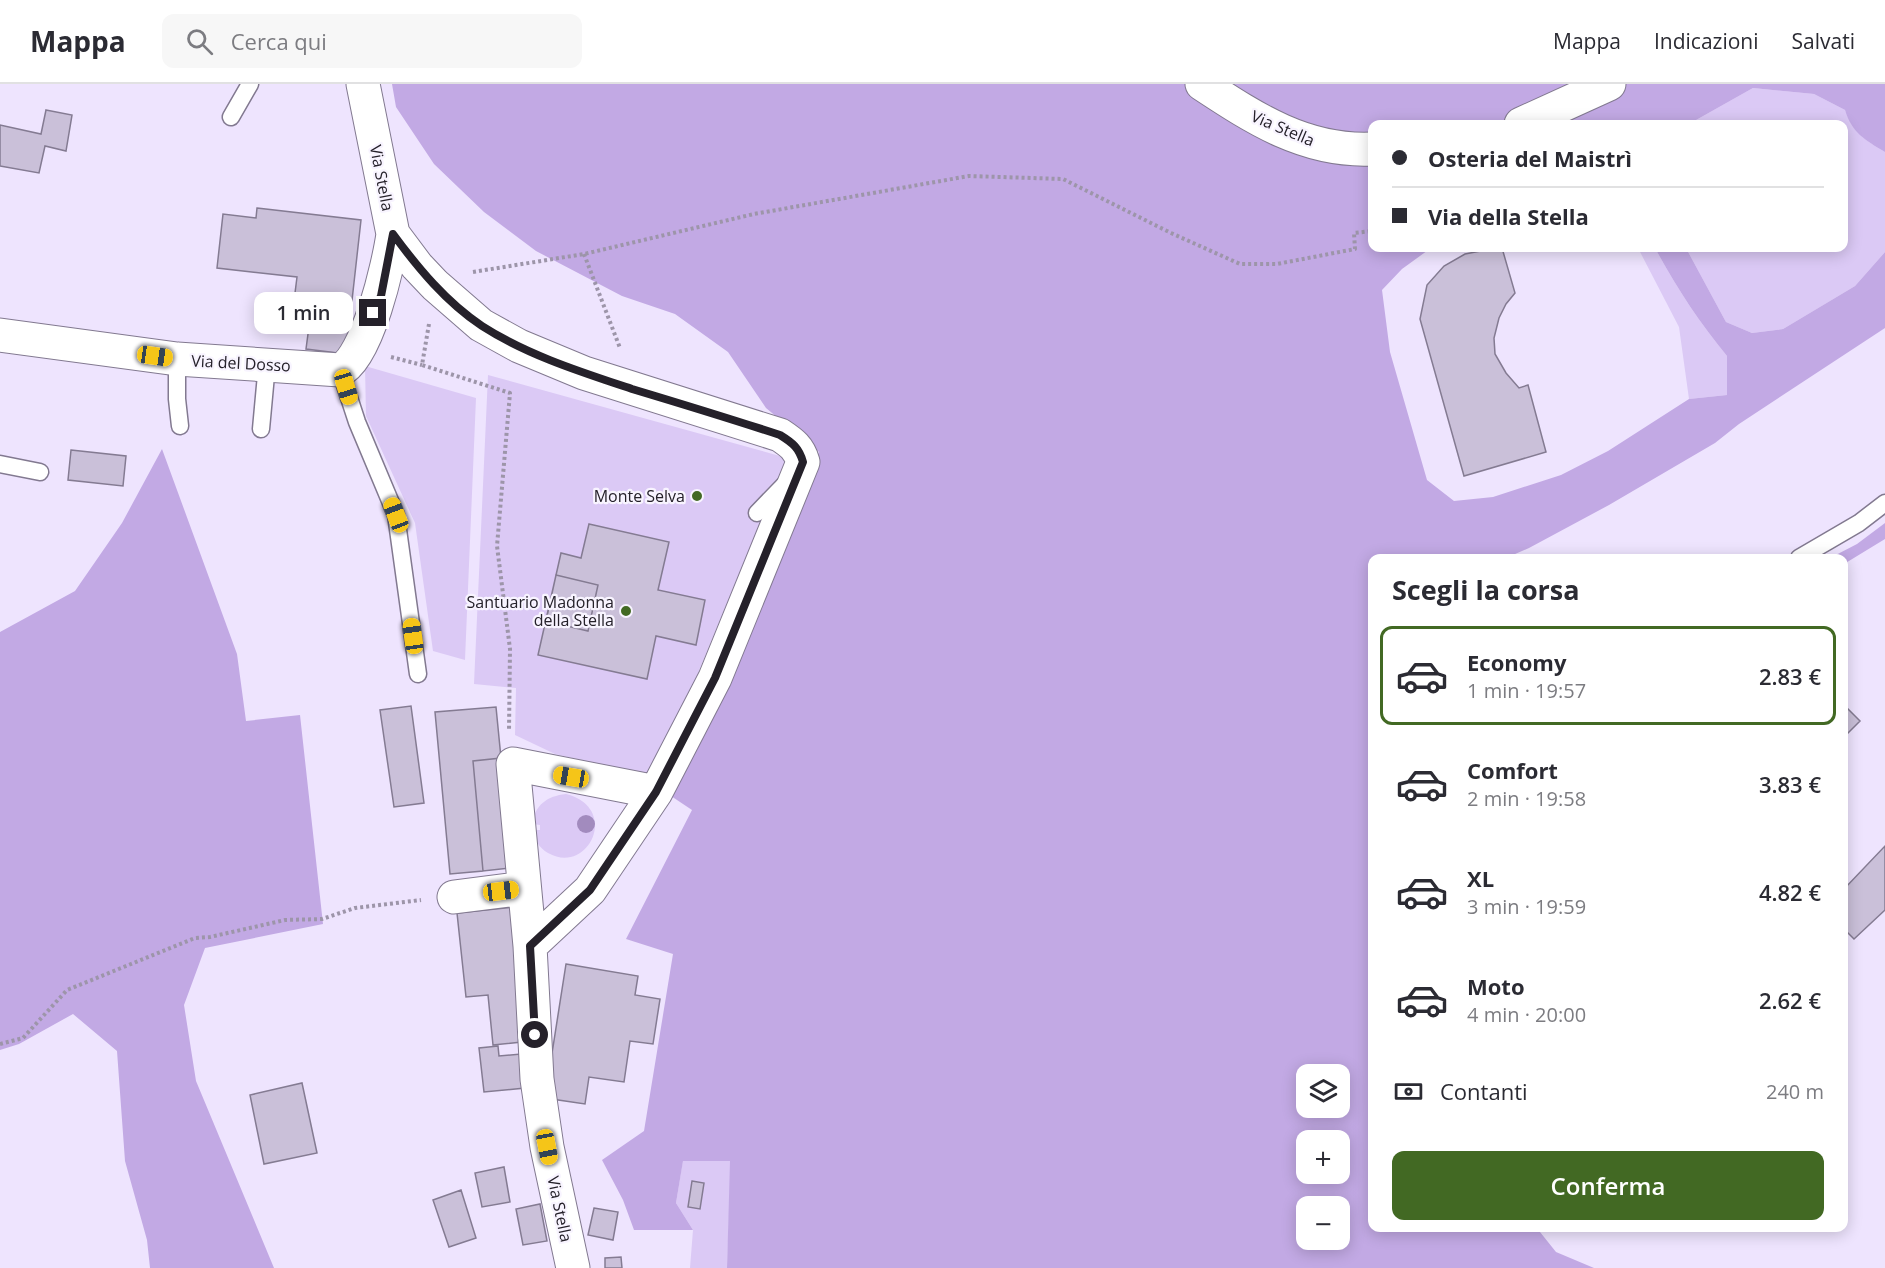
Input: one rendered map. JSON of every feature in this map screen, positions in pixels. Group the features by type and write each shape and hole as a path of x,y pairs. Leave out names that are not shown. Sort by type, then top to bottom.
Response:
{"street":[{"name":"Via Stella","path":"363,84 393,234 417,266 435,285 481,325 519,346 584,373 780,435 800,451 803,462 801,467"},
{"name":"Via Stella","path":"1202,84 1260,122 1313,143 1354,150 1368,149"},
{"path":"1530,120 1609,84"},
{"path":"340,370 351,362 381,296 393,234"},
{"name":"Via del Dosso","path":"0,335 177,359 340,370"},
{"path":"530,946 590,890 656,792 715,678 801,467"},
{"name":"Via Stella","path":"573,1268 549,1158 537,1079 530,946 513,764 656,792"},
{"path":"440,898 524,888"}],"lane":[{"path":"231,117 250,84"},
{"path":"177,359 180,426"},
{"path":"261,429 267,364"},
{"path":"340,370 357,422 396,515 418,674"},
{"path":"0,464 40,472"},
{"path":"757,513 801,467"},
{"path":"1806,554 1859,523 1885,503"}],"path":[{"path":"509,740 510,649 497,546 510,393 422,365 435,285 479,270 584,254 754,213 969,176 1063,179 1171,233 1240,264 1277,264 1355,249 1354,233 1368,231"},
{"path":"584,254 616,341 642,392"},
{"path":"0,1044 23,1038 67,990 195,938 210,937 285,920 322,919 355,908 440,898"}],"shaded area":[{"path":"392,84 1885,84 1885,152 1865,140 1855,130 1845,110 1814,94 1753,88 1696,120 1368,120 1368,252 1425,252 1402,269 1382,290 1390,352 1427,480 1454,501 1493,497 1561,475 1608,451 1689,399 1727,395 1727,356 1688,304 1657,252 1688,252 1726,322 1752,333 1783,329 1855,286 1885,252 1885,328 1739,424 1715,443 1609,505 1515,554 1368,554 1368,1232 1540,1232 1556,1252 1594,1268 727,1268 730,1161 683,1161 676,1203 693,1230 634,1230 623,1200 602,1160 644,1131 673,954 626,939 692,810 665,792 734,652 819,452 766,408 728,352 675,314 622,296 536,251 484,212 434,164 396,107"},
{"path":"1753,88 1814,94 1845,110 1860,135 1885,152 1885,252 1855,286 1783,329 1752,333 1726,322 1688,252 1848,252 1848,120 1696,120"},
{"path":"1640,252 1657,252 1688,304 1727,356 1727,395 1689,399 1679,327"},
{"path":"365,366 476,398 465,660 433,651 415,523 366,416"},
{"path":"488,375 787,458 655,777 555,754 515,735 516,688 474,684"},
{"path":"162,449 237,654 246,721 300,715 323,924 205,948 184,1005 196,1081 274,1268 150,1268 147,1240 125,1161 117,1051 73,1014 19,1044 0,1050 0,632 75,591 122,523"},
{"path":"1885,523 1885,539 1848,562 1848,554 1838,554 1857,544"},
{"path":"566,794 583,801 592,812 595,825 593,837 586,848 575,855 563,858 548,853 540,846 533,830 540,830 540,825 532,824 536,812 543,803 553,797"},
{"path":"683,1160 731,1161 727,1268 690,1268 693,1230 676,1203"}],"building":[{"path":"46,110 72,115 66,151 45,146 39,173 0,166 0,125 41,134"},
{"path":"257,208 361,220 346,354 306,349 310,319 292,317 297,277 217,268 223,214 256,218"},
{"path":"1503,252 1515,293 1499,318 1494,338 1495,354 1506,373 1519,388 1528,385 1546,452 1464,476 1420,319 1427,285 1444,266 1465,254"},
{"path":"71,450 126,456 123,486 68,480"},
{"name":"Santuario Madonna della Stella","path":"589,524 669,542 658,590 705,600 696,645 656,636 647,679 538,655 561,553 581,558"},
{"path":"556,575 598,585 588,631 546,621"},
{"path":"411,706 424,803 394,807 380,710"},
{"path":"496,707 501,758 473,761 483,871 450,874 435,712"},
{"path":"1848,709 1860,721 1848,733"},
{"path":"501,758 511,868 483,871 473,761"},
{"path":"1885,846 1885,910 1854,939 1848,933 1848,885"},
{"path":"516,907 531,1041 493,1045 488,995 466,997 457,913"},
{"path":"566,964 638,976 635,995 660,999 653,1044 630,1041 624,1082 589,1077 585,1104 545,1098"},
{"path":"498,1046 499,1056 521,1054 525,1088 484,1092 479,1048"},
{"path":"302,1083 317,1153 264,1164 250,1095"},
{"path":"504,1167 510,1202 482,1207 475,1173"},
{"path":"692,1181 704,1183 700,1209 688,1207"},
{"path":"461,1190 476,1238 449,1247 433,1200"},
{"path":"540,1204 547,1241 523,1245 516,1209"},
{"path":"594,1208 618,1212 613,1240 588,1235"},
{"path":"621,1257 622,1268 605,1268 605,1258"}],"place":[{"name":"Monte Selva","path":"697,496"},
{"name":"Santuario Madonna della Stella","path":"626,611"}],"route":[{"path":"373,313 381,296 393,234 417,266 435,285 481,325 519,346 584,373 780,435 800,451 803,462 715,678 656,792 590,890 530,946 535,1035"}]}
